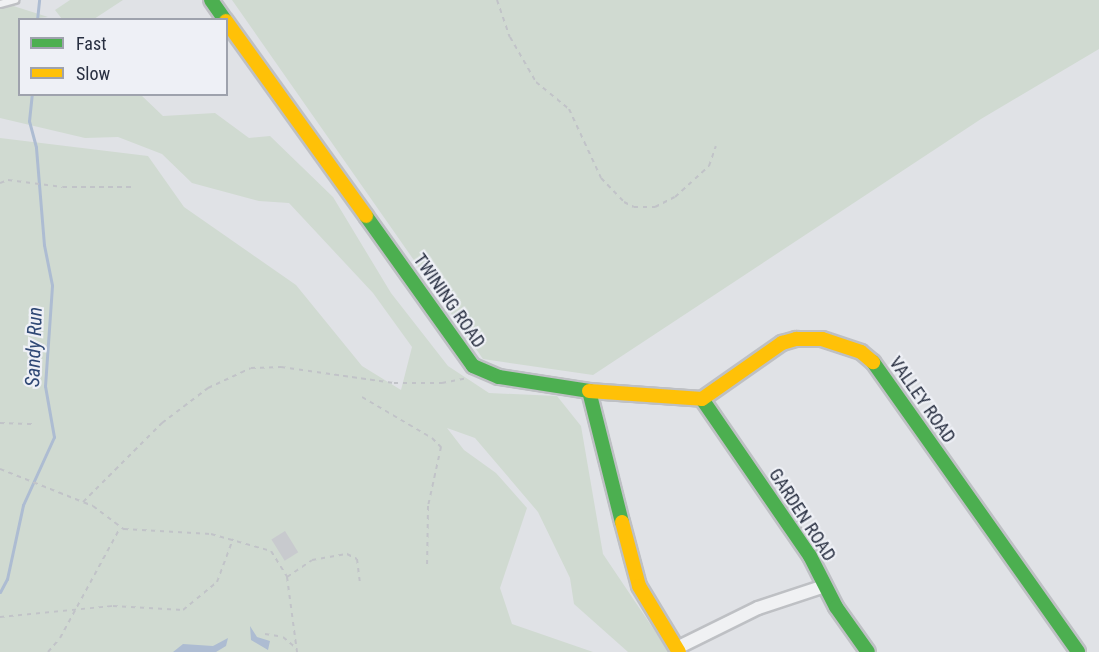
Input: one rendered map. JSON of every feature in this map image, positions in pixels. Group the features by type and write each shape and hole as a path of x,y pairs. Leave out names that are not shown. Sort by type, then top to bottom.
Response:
{"street":[{"name":"TWINING ROAD","path":"211,0 224,18"},
{"name":"TWINING ROAD","path":"228,23 473,366 483,372 589,391"},
{"name":"VALLEY ROAD","path":"702,399 782,343 796,339 822,339 861,352 871,359 1078,652"},
{"path":"702,399 589,391 639,586 678,650 758,608 825,586"},
{"name":"GARDEN ROAD","path":"702,399 810,556 825,586 868,652"}],"lane":[{"path":"0,4 15,0"}],"path":[{"path":"496,0 510,38 536,82 569,109 601,178 624,202 634,207 654,207 675,197 709,166 716,146"},
{"path":"0,183 8,180 46,185 133,187"},
{"path":"83,502 162,423 208,388 251,369 281,367 394,383 442,383 483,372"},
{"path":"362,397 432,438 441,447 428,507 427,568"},
{"path":"0,423 36,424"},
{"path":"0,469 98,508 120,527 233,538 271,551 286,577 297,651"},
{"path":"48,652 120,527"},
{"path":"0,617 113,606 186,609 217,582 233,538"},
{"path":"286,577 312,560 347,554 357,559 360,583"},
{"path":"265,634 289,640 297,651"}],"shaded area":[{"path":"70,0 123,0 96,18 61,18 55,10"},
{"path":"232,0 1099,0 1099,49 981,119 593,375 483,359"},
{"path":"4,3 48,17 18,18 18,96 142,96 163,116 215,113 249,138 270,136 333,197 391,293 448,366 489,393 557,396 581,426 603,554 669,652 628,652 574,604 570,578 538,512 475,438 447,428 464,450 496,473 527,508 500,588 512,624 593,652 0,652 0,138 148,156 184,207 296,285 362,366 401,390 412,347 373,293 289,203 259,201 192,183 162,154 118,137 85,138 0,118 0,9"}],"water":[{"path":"250,626 257,637 270,641 268,650 251,640"},
{"path":"228,638 226,646 216,652 173,652 183,644 213,646"}],"building":[{"path":"285,531 298,552 285,561 271,539"}],"waterway":[{"name":"Sandy Run","path":"37,18 39,0"},
{"name":"Sandy Run","path":"0,592 7,579 23,505 54,437 45,386 52,285 44,245 36,147 29,121 32,96"}],"traffic: fast":[{"path":"211,0 224,18"},
{"path":"366,216 473,366 499,377 589,391 622,522"},
{"path":"873,362 1078,652"},
{"path":"702,399 810,556 836,607 868,652"}],"traffic: slow":[{"path":"228,24 366,216"},
{"path":"589,391 702,399 782,343 796,339 822,339 861,352 873,362"},
{"path":"622,522 639,586 679,652"}]}
